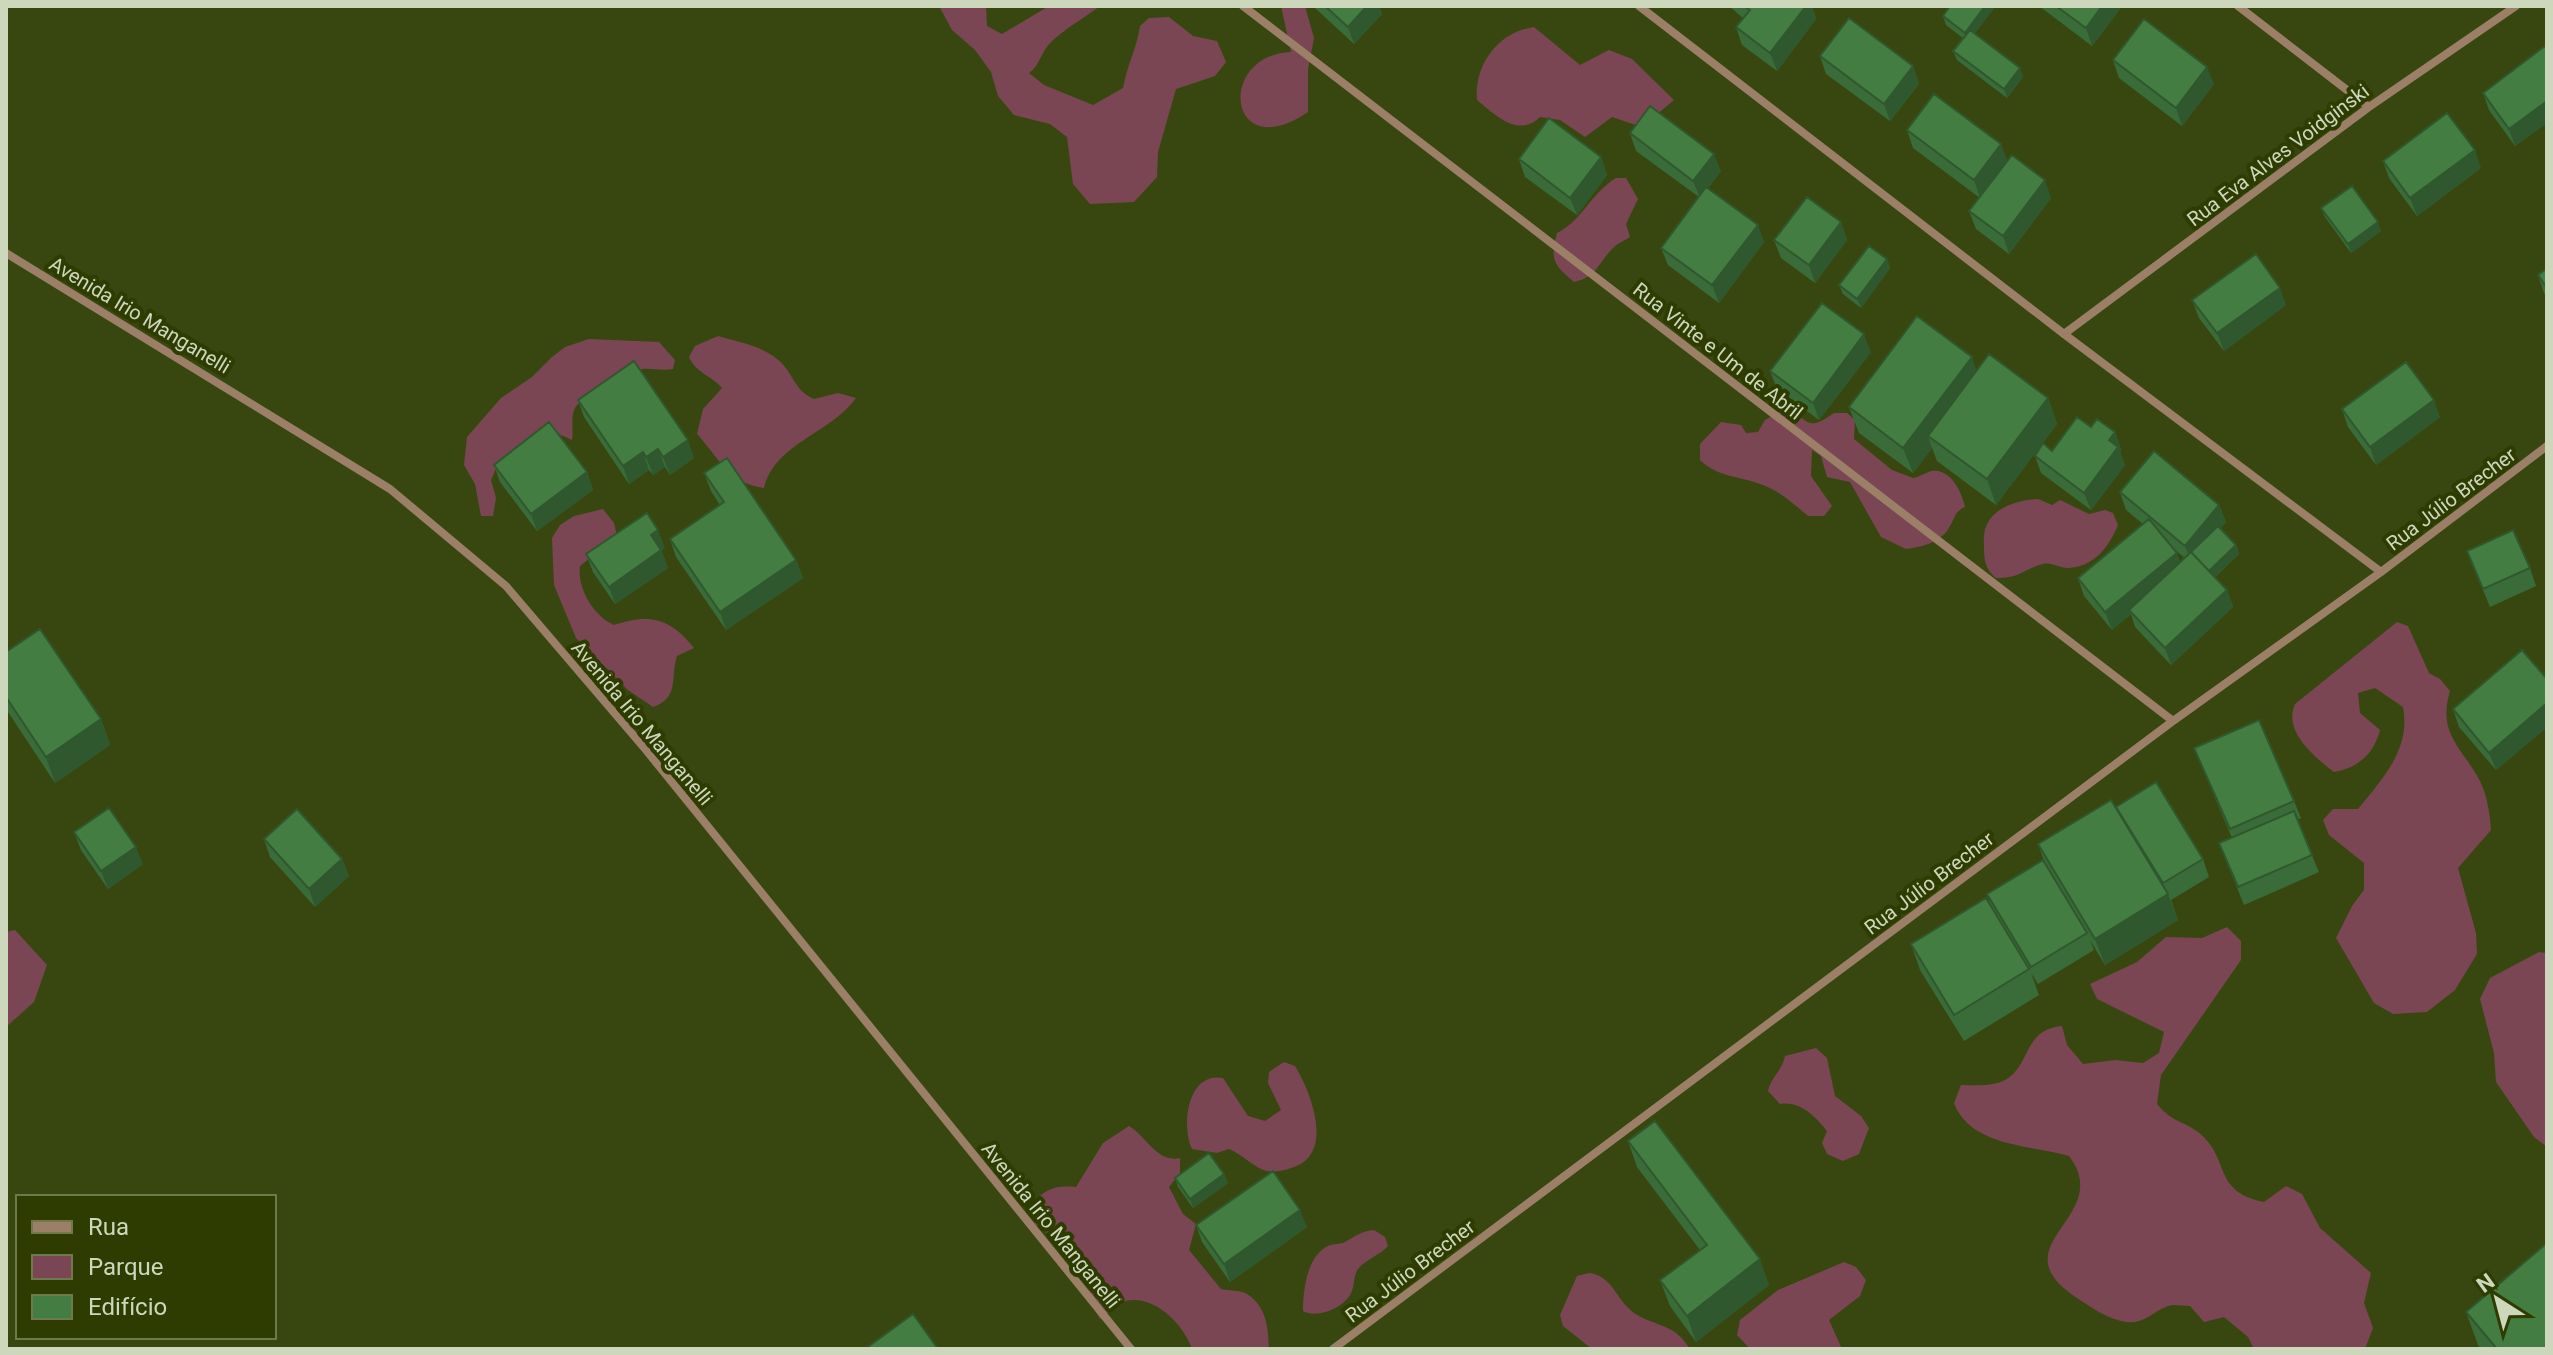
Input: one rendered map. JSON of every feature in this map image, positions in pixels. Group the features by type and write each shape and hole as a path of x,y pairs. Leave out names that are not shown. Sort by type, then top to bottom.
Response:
{"street":[{"name":"Rua Vinte e Um de Abril","path":"1243,6 2173,721"},
{"path":"1639,6 2064,334 2381,572"},
{"path":"2238,6 2369,107"},
{"name":"Rua Eva Alves Voidginski","path":"2064,334 2369,107 2516,6"},
{"name":"Avenida Irio Manganelli","path":"6,253 390,489 506,586 656,763 1131,1349"},
{"name":"Rua Júlio Brecher","path":"1333,1349 2173,721 2381,572 2547,446"}],"green space":[{"path":"939,6 986,6 987,26 1002,34 1049,6 1100,6 1051,42 1029,73 1044,85 1093,105 1123,88 1140,26 1149,18 1169,17 1193,36 1217,41 1226,62 1215,76 1176,89 1158,152 1157,177 1134,202 1090,204 1073,184 1067,137 1050,124 1014,115 998,96 991,72 975,50 952,30"},
{"path":"1281,6 1305,6 1314,38 1308,69 1308,112 1281,125 1261,126 1247,118 1241,104 1242,87 1251,70 1267,58 1291,52"},
{"path":"1534,27 1580,65 1609,50 1632,59 1674,100 1642,127 1612,117 1585,137 1560,120 1540,117 1524,125 1508,122 1477,100 1480,75 1484,63 1499,43 1521,30"},
{"path":"1616,178 1626,178 1638,199 1626,224 1630,237 1613,248 1588,277 1574,282 1555,261 1557,233 1574,221"},
{"path":"718,336 749,344 770,354 782,364 802,391 814,399 838,393 856,398 832,421 779,460 764,488 741,481 733,475 697,434 703,409 722,388 696,367 689,357 695,346"},
{"path":"589,339 659,342 675,360 673,369 642,369 606,385 575,408 572,440 554,432 498,464 491,480 496,498 493,516 481,516 475,484 464,465 467,437 501,398 532,377 552,357 565,347"},
{"path":"1784,409 1813,423 1834,413 1847,413 1855,420 1854,439 1892,470 1913,478 1932,471 1944,473 1958,488 1965,507 1957,513 1947,532 1937,540 1906,549 1881,537 1850,482 1827,477 1821,456 1812,450 1811,476 1832,506 1824,516 1808,516 1774,490 1721,473 1700,460 1700,444 1721,422 1741,425 1746,433 1758,432 1765,420"},
{"path":"2038,499 2052,505 2060,500 2089,514 2105,510 2113,513 2118,525 2105,548 2086,564 2068,568 2043,564 2017,575 1996,578 1987,567 1985,558 1984,533 1987,524 1999,510 2017,502"},
{"path":"603,509 614,523 617,536 580,566 581,584 588,601 614,625 638,619 668,624 694,648 677,656 671,692 653,707 628,690 576,638 554,585 552,538 560,525 574,516"},
{"path":"2397,622 2408,626 2429,673 2440,679 2450,691 2447,706 2449,729 2482,787 2491,830 2458,868 2476,933 2477,954 2455,990 2427,1012 2393,1014 2374,1003 2336,938 2364,890 2364,863 2329,835 2323,820 2333,809 2358,809 2385,774 2403,736 2403,707 2375,688 2358,693 2360,713 2380,730 2374,746 2364,758 2334,772 2302,742 2293,724 2292,714 2295,704"},
{"path":"2227,927 2241,941 2241,960 2161,1075 2157,1104 2208,1142 2229,1182 2247,1197 2264,1202 2286,1186 2302,1194 2320,1228 2371,1273 2364,1303 2373,1328 2365,1349 2254,1349 2248,1337 2224,1317 2204,1322 2190,1306 2172,1305 2133,1322 2113,1318 2094,1309 2055,1279 2048,1262 2051,1246 2079,1197 2079,1178 2069,1156 1987,1136 1962,1117 1954,1103 1961,1085 1995,1084 2014,1074 2034,1041 2049,1029 2062,1026 2067,1045 2083,1064 2115,1060 2143,1063 2159,1053 2164,1032 2097,999 2090,984 2137,962 2166,937 2202,938"},
{"path":"15,930 47,965 34,1002 6,1027 6,932"},
{"path":"2539,952 2547,953 2547,1147 2534,1137 2496,1082 2494,1053 2480,999 2490,978"},
{"path":"1816,1048 1827,1058 1835,1096 1861,1116 1869,1128 1859,1154 1843,1161 1827,1154 1822,1143 1827,1131 1812,1115 1800,1107 1780,1104 1768,1091 1785,1056"},
{"path":"1284,1062 1295,1066 1313,1107 1316,1137 1313,1151 1305,1161 1285,1170 1267,1171 1229,1149 1217,1153 1192,1149 1187,1115 1194,1092 1201,1083 1211,1078 1223,1078 1248,1116 1265,1121 1281,1110 1268,1083 1269,1072"},
{"path":"1129,1126 1165,1157 1180,1158 1180,1173 1169,1187 1183,1214 1196,1224 1189,1250 1221,1289 1244,1293 1259,1305 1267,1326 1269,1349 1192,1349 1177,1323 1161,1309 1142,1301 1123,1302 1100,1319 1086,1295 1094,1282 1091,1266 1064,1233 1051,1236 1035,1224 1031,1207 1040,1196 1056,1188 1076,1187 1103,1143"},
{"path":"1374,1230 1385,1237 1388,1246 1358,1269 1348,1298 1322,1313 1303,1311 1307,1275 1320,1252 1328,1246"},
{"path":"1844,1262 1856,1267 1866,1280 1860,1296 1829,1320 1842,1349 1750,1349 1737,1335 1740,1320 1778,1290"},
{"path":"1589,1273 1605,1279 1631,1311 1674,1331 1690,1349 1592,1349 1563,1326 1560,1315 1577,1276"}],"building":[{"path":"1325,6 1367,6 1348,27"},
{"path":"1744,6 1806,6 1770,53 1736,27 1750,10"},
{"path":"1950,6 1985,6 1965,33 1943,16"},
{"path":"2056,6 2102,6 2086,28"},
{"path":"1849,18 1913,66 1884,104 1820,56"},
{"path":"2144,19 2207,67 2176,108 2113,60"},
{"path":"1970,30 2020,68 2004,89 1953,51"},
{"path":"2545,46 2547,101 2509,129 2483,93"},
{"path":"1934,94 2001,144 1974,180 1907,130"},
{"path":"1650,106 1714,154 1693,181 1630,133"},
{"path":"2447,113 2475,150 2410,198 2383,161"},
{"path":"1549,118 1601,157 1570,198 1519,159"},
{"path":"2012,155 2045,180 2003,236 1969,211"},
{"path":"2352,186 2378,222 2348,244 2321,208"},
{"path":"1706,187 1758,225 1712,285 1661,248"},
{"path":"1807,197 1841,222 1809,265 1774,240"},
{"path":"1869,246 1887,259 1857,299 1839,285"},
{"path":"2256,254 2280,288 2217,333 2192,300"},
{"path":"2547,268 2547,288 2538,275"},
{"path":"1822,303 1864,334 1813,403 1770,371"},
{"path":"1917,316 1972,357 1903,448 1849,407"},
{"path":"1989,354 2048,398 1987,479 1928,436"},
{"path":"634,361 688,440 663,457 658,449 646,457 643,452 623,466 578,400"},
{"path":"2406,362 2434,400 2370,447 2342,409"},
{"path":"2077,417 2091,427 2097,419 2115,432 2109,440 2118,447 2084,493 2035,456 2043,443 2052,451"},
{"path":"549,422 587,472 531,514 494,465"},
{"path":"2154,451 2219,505 2185,546 2120,492"},
{"path":"727,458 796,560 720,612 670,539 724,502 704,473"},
{"path":"647,513 658,530 651,535 661,550 609,587 586,554"},
{"path":"2149,519 2177,553 2105,612 2078,578"},
{"path":"2218,526 2236,545 2209,571 2191,552"},
{"path":"2513,530 2530,568 2483,589 2467,551"},
{"path":"2191,552 2227,590 2165,648 2129,610"},
{"path":"40,629 101,719 46,757 6,697 6,652"},
{"path":"2522,650 2547,679 2547,703 2489,753 2453,709"},
{"path":"2259,720 2294,801 2230,829 2194,748"},
{"path":"2156,782 2203,859 2163,883 2116,807"},
{"path":"2111,800 2168,894 2095,939 2038,844"},
{"path":"109,808 136,847 101,871 74,832"},
{"path":"297,809 342,859 309,889 264,839"},
{"path":"2294,811 2312,855 2238,887 2219,843"},
{"path":"2043,860 2087,933 2031,967 1987,894"},
{"path":"1986,898 2029,969 1954,1015 1911,944"},
{"path":"1655,1121 1760,1259 1687,1316 1660,1280 1707,1245 1628,1141"},
{"path":"1209,1153 1224,1174 1190,1199 1175,1178"},
{"path":"1273,1171 1300,1210 1224,1264 1196,1225"},
{"path":"2547,1243 2547,1349 2497,1349 2466,1312"},
{"path":"913,1314 938,1349 865,1349"}]}
